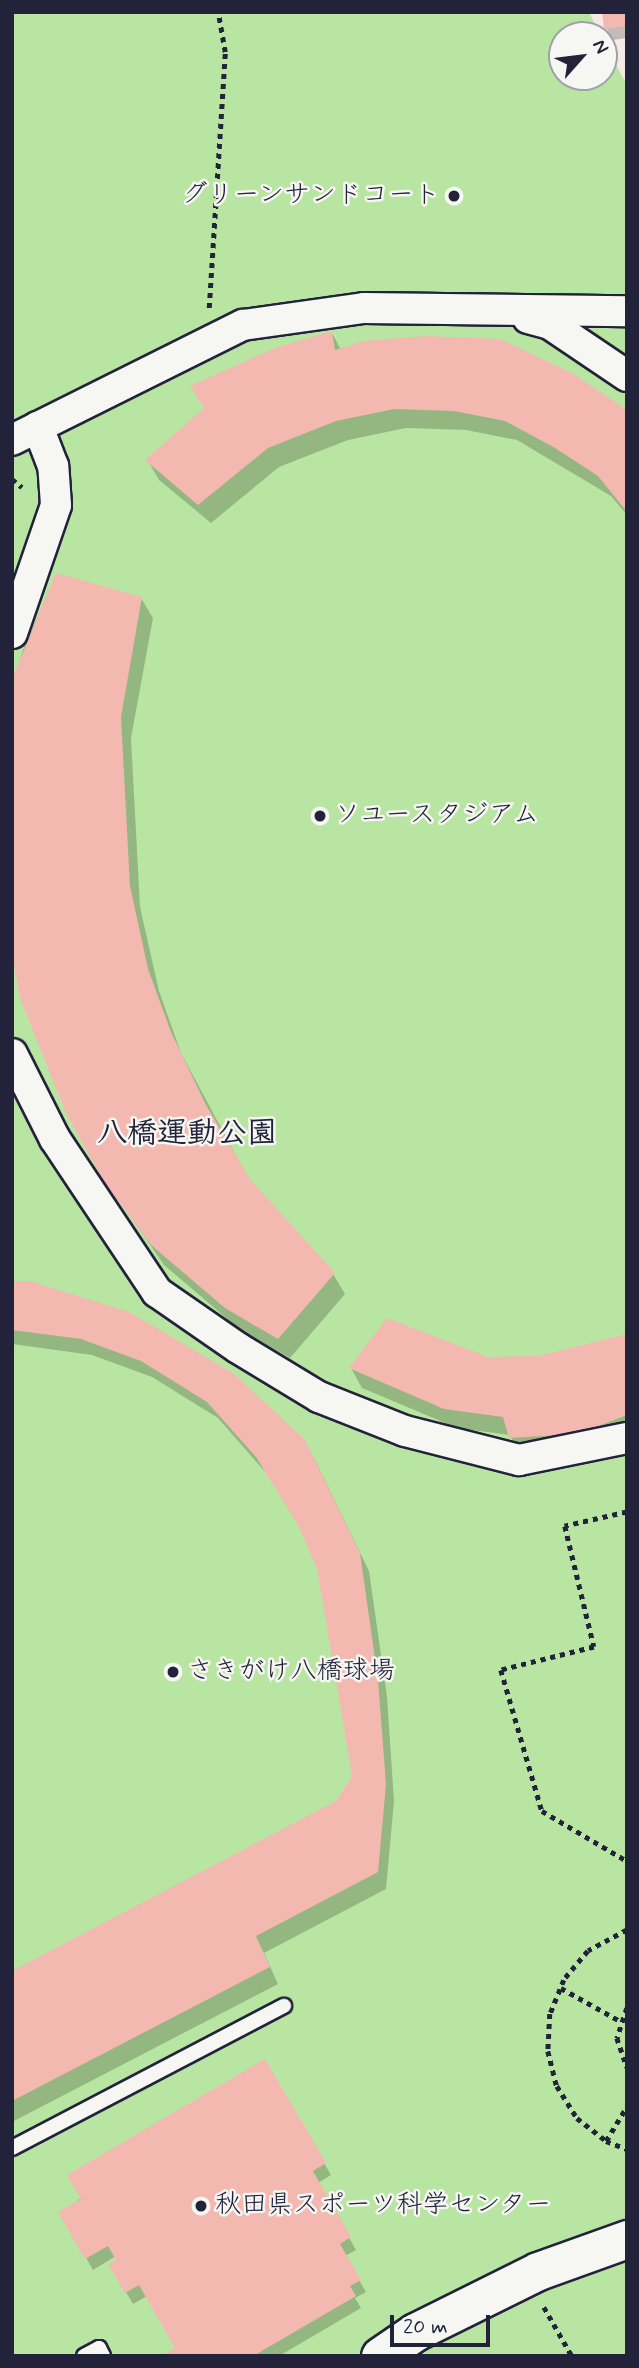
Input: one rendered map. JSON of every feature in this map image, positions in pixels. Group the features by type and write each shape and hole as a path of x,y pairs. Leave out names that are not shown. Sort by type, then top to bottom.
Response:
{"street":[{"path":"12,634 56,505 53,466 25,433 243,326 364,309 627,311"},
{"path":"493,310 550,324 627,376"},
{"path":"12,1054 55,1139 157,1292 238,1348 319,1397 405,1431 519,1460 627,1438"},
{"path":"380,2356 415,2332 526,2276 627,2239"}],"lane":[{"path":"12,2148 284,2006"},
{"path":"84,2356 99,2348 103,2356"}],"path":[{"path":"209,312 225,52 218,12"},
{"path":"627,1513 565,1526 594,1647 501,1670 542,1811 627,1861"},
{"path":"627,1930 587,1951 561,1988 550,2014 548,2051 557,2087 577,2118 606,2141 627,2149"},
{"path":"561,1988 620,2021"},
{"path":"627,2008 620,2021 617,2038 627,2067"},
{"path":"606,2141 627,2106"},
{"path":"526,2276 572,2356"}],"green space":[{"name":"八橋運動公園","path":"12,12 589,12 593,21 548,21 548,91 618,91 618,69 627,85 627,2356 12,2356"}],"building":[{"path":"602,12 627,12 627,26 618,27 618,21 603,21"},
{"path":"332,331 335,350 363,341 425,336 500,339 572,373 627,410 627,512 598,476 555,448 505,421 454,411 394,409 336,421 268,448 198,505 145,460 204,408 190,386 275,348"},
{"path":"56,573 142,597 121,717 130,886 148,969 171,1032 206,1105 250,1179 335,1273 278,1339 225,1308 151,1245 103,1180 66,1113 20,998 12,954 12,679"},
{"path":"12,1281 30,1281 129,1312 233,1373 305,1440 360,1553 378,1680 386,1784 378,1872 256,1936 270,1967 12,2101 12,1971 336,1801 352,1776 317,1568 297,1523 256,1457 207,1402 141,1361 81,1339 12,1330"},
{"path":"387,1318 488,1357 538,1356 627,1334 627,1415 578,1434 509,1438 503,1417 444,1409 349,1368"},
{"name":"秋田県スポーツ科学センター","path":"265,2059 326,2163 313,2171 351,2237 340,2244 361,2280 350,2286 356,2296 253,2356 162,2356 175,2348 139,2285 125,2293 108,2264 116,2260 108,2246 85,2259 58,2212 81,2199 67,2175"}],"place":[{"name":"グリーンサンドコート","path":"454,196"},
{"name":"ソユースタジアム","path":"320,816"},
{"name":"さきがけ八橋球場","path":"173,1672"},
{"name":"秋田県スポーツ科学センター","path":"201,2206"}],"district":[{"name":"八橋運動公園","path":"187,1134"}]}
